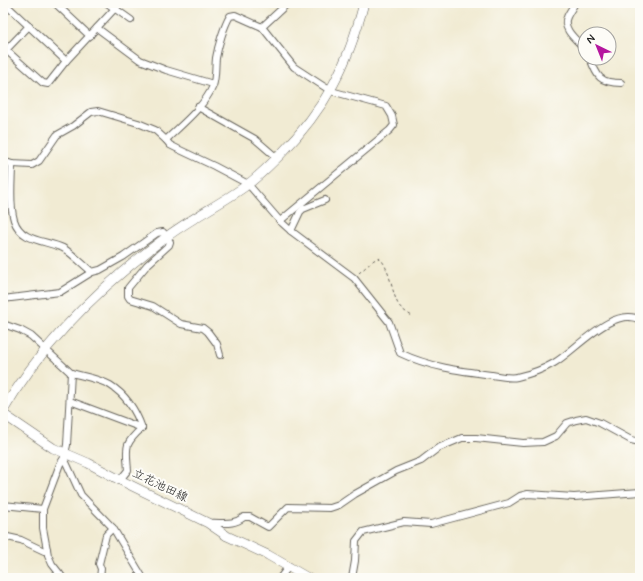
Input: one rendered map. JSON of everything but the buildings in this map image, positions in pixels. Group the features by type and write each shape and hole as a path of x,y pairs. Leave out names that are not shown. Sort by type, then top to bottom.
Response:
{"street":[{"path":"4,3 66,62"},
{"path":"54,3 90,36"},
{"path":"107,3 131,20"},
{"path":"29,26 5,50 43,83 48,84 120,3"},
{"path":"262,27 288,3"},
{"path":"3,413 12,396 46,350 92,300 125,270 167,237 248,184 294,141 331,91 344,64 356,33 364,3"},
{"path":"575,3 566,18 565,23 568,30 577,40"},
{"path":"166,140 198,107 209,93 213,84 217,56 225,27 230,16 235,15 262,27 294,67 331,91 386,106 392,116 394,125 390,130 280,220"},
{"path":"97,28 140,60 166,70 213,84"},
{"path":"593,66 598,77 603,81 610,83 621,83"},
{"path":"198,107 255,139 277,158"},
{"path":"3,161 12,164 32,165 39,161 57,135 73,126 91,112 98,111 138,123 155,130 170,145 248,184 291,231 354,278 389,322 400,353 416,360 460,371 514,378 536,372 555,363 587,337 612,320 622,317 637,318 640,320"},
{"path":"12,164 12,207 14,220 20,232 33,240 61,247 92,272"},
{"path":"291,231 303,209 325,200"},
{"path":"3,299 60,292 92,272 100,270 123,257 160,231 167,237 170,242 169,245 147,265 128,288 128,296 153,306 181,324 203,328 217,344 220,355"},
{"path":"3,324 31,336 71,373 109,385 120,393 137,415 142,428"},
{"path":"50,578 61,576 52,564 47,549 43,528 43,508 60,464 65,456 67,445 71,373"},
{"path":"70,401 142,428"},
{"name":"立花池田線","path":"3,413 36,438 65,456 88,463 208,523 227,536 289,566 308,578"},
{"path":"208,523 230,524 237,522 244,517 250,518 268,528 288,506 330,508 339,505 355,494 396,471 421,461 438,448 462,438 523,443 543,442 556,436 567,424 586,418 600,423 631,440 640,442"},
{"path":"120,480 128,470 126,448 133,436 142,428"},
{"path":"65,456 81,495 113,528 143,578"},
{"path":"352,578 356,541 363,532 404,522 431,524 509,503 520,496 528,494 574,497 640,492"},
{"path":"3,505 43,508"},
{"path":"100,578 101,569 99,564 106,535 113,528"},
{"path":"3,536 21,540 44,551 47,549"},
{"path":"280,578 289,566"}],"path":[{"path":"354,278 374,260 379,258 382,260 398,304 412,316"}]}
